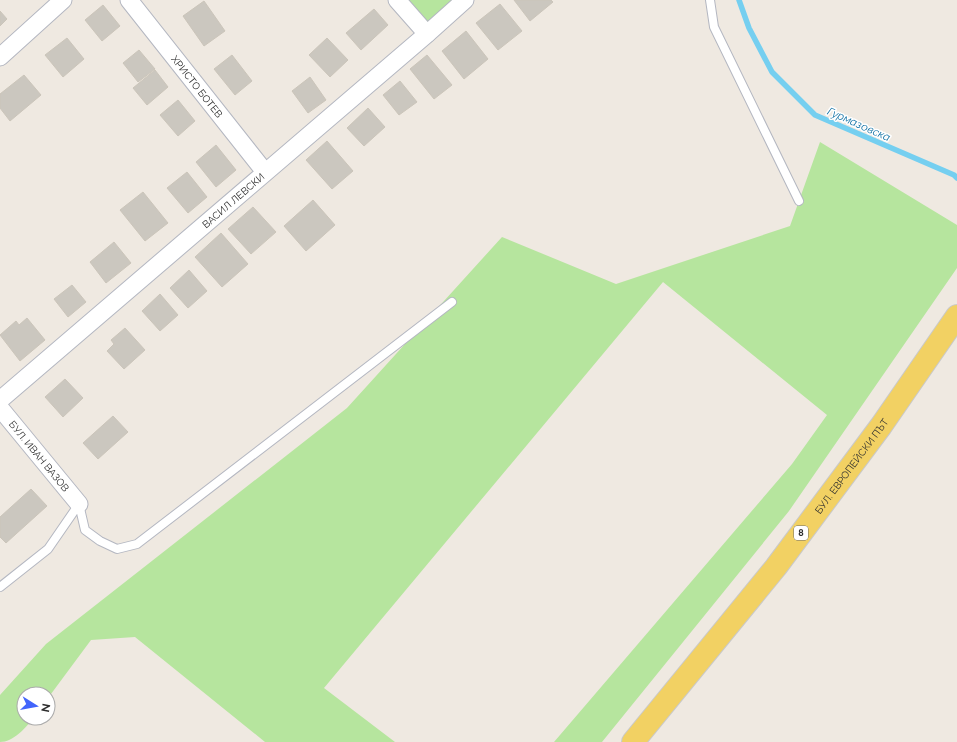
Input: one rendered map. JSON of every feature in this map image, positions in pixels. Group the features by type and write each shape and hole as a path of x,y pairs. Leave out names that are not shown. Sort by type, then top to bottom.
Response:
{"main road":[{"name":"БУЛ. ЕВРОПЕЙСКИ ПЪТ","path":"633,742 776,568 881,426 957,316"}],"street":[{"path":"0,57 63,0"},
{"name":"ХРИСТО БОТЕВ","path":"129,0 265,172"},
{"path":"397,0 427,34"},
{"name":"ВАСИЛ ЛЕВСКИ","path":"0,400 465,0"},
{"name":"БУЛ. ИВАН ВАЗОВ","path":"0,408 79,504"}],"lane":[{"path":"710,0 714,27 799,201"},
{"path":"79,504 84,530 100,541 117,549 137,544 452,302"},
{"path":"0,587 48,549 79,504"}],"green space":[{"path":"395,0 462,0 424,32"},
{"path":"820,142 957,225 957,268 789,511 602,742 554,742 792,464 827,415 663,282 324,688 395,742 265,742 135,637 91,640 56,687 56,686 16,686 16,726 27,726 10,740 0,742 0,695 46,644 347,408 502,237 616,284 790,226"}],"building":[{"path":"514,0 551,0 553,2 530,21"},
{"path":"204,1 225,31 204,46 183,16"},
{"path":"500,4 522,31 498,50 476,23"},
{"path":"103,5 120,26 102,41 85,20"},
{"path":"374,9 388,25 361,50 346,33"},
{"path":"0,11 7,19 0,26"},
{"path":"466,31 488,59 464,79 442,51"},
{"path":"67,38 84,59 63,77 45,55"},
{"path":"327,38 348,60 330,77 309,55"},
{"path":"139,50 155,69 138,82 123,63"},
{"path":"232,55 252,81 235,95 214,69"},
{"path":"427,55 452,85 434,99 410,69"},
{"path":"155,70 168,87 147,105 133,88"},
{"path":"24,75 41,95 10,121 0,108 0,94"},
{"path":"310,77 326,100 308,113 292,91"},
{"path":"400,81 417,102 399,115 383,95"},
{"path":"178,100 195,121 178,136 160,115"},
{"path":"368,108 385,127 364,146 347,128"},
{"path":"327,141 353,171 332,189 306,160"},
{"path":"216,145 236,170 216,187 196,162"},
{"path":"187,172 207,197 188,213 167,188"},
{"path":"143,192 168,223 145,241 120,210"},
{"path":"313,200 335,225 306,251 284,226"},
{"path":"253,207 276,232 251,254 228,229"},
{"path":"221,233 248,264 222,287 195,257"},
{"path":"114,242 131,263 106,283 90,262"},
{"path":"189,270 207,291 188,308 170,288"},
{"path":"72,285 86,302 68,317 54,299"},
{"path":"160,294 178,315 160,331 142,311"},
{"path":"27,318 45,340 20,361 0,335 16,321 19,325"},
{"path":"125,328 145,350 124,369 107,351 114,344 111,340"},
{"path":"65,379 83,398 63,417 45,397"},
{"path":"113,416 128,432 98,459 83,443"},
{"path":"31,489 47,506 6,543 0,537 0,517"}],"waterway":[{"name":"Гурмазовска","path":"739,0 749,28 772,72 815,115 954,175 957,178"}]}
